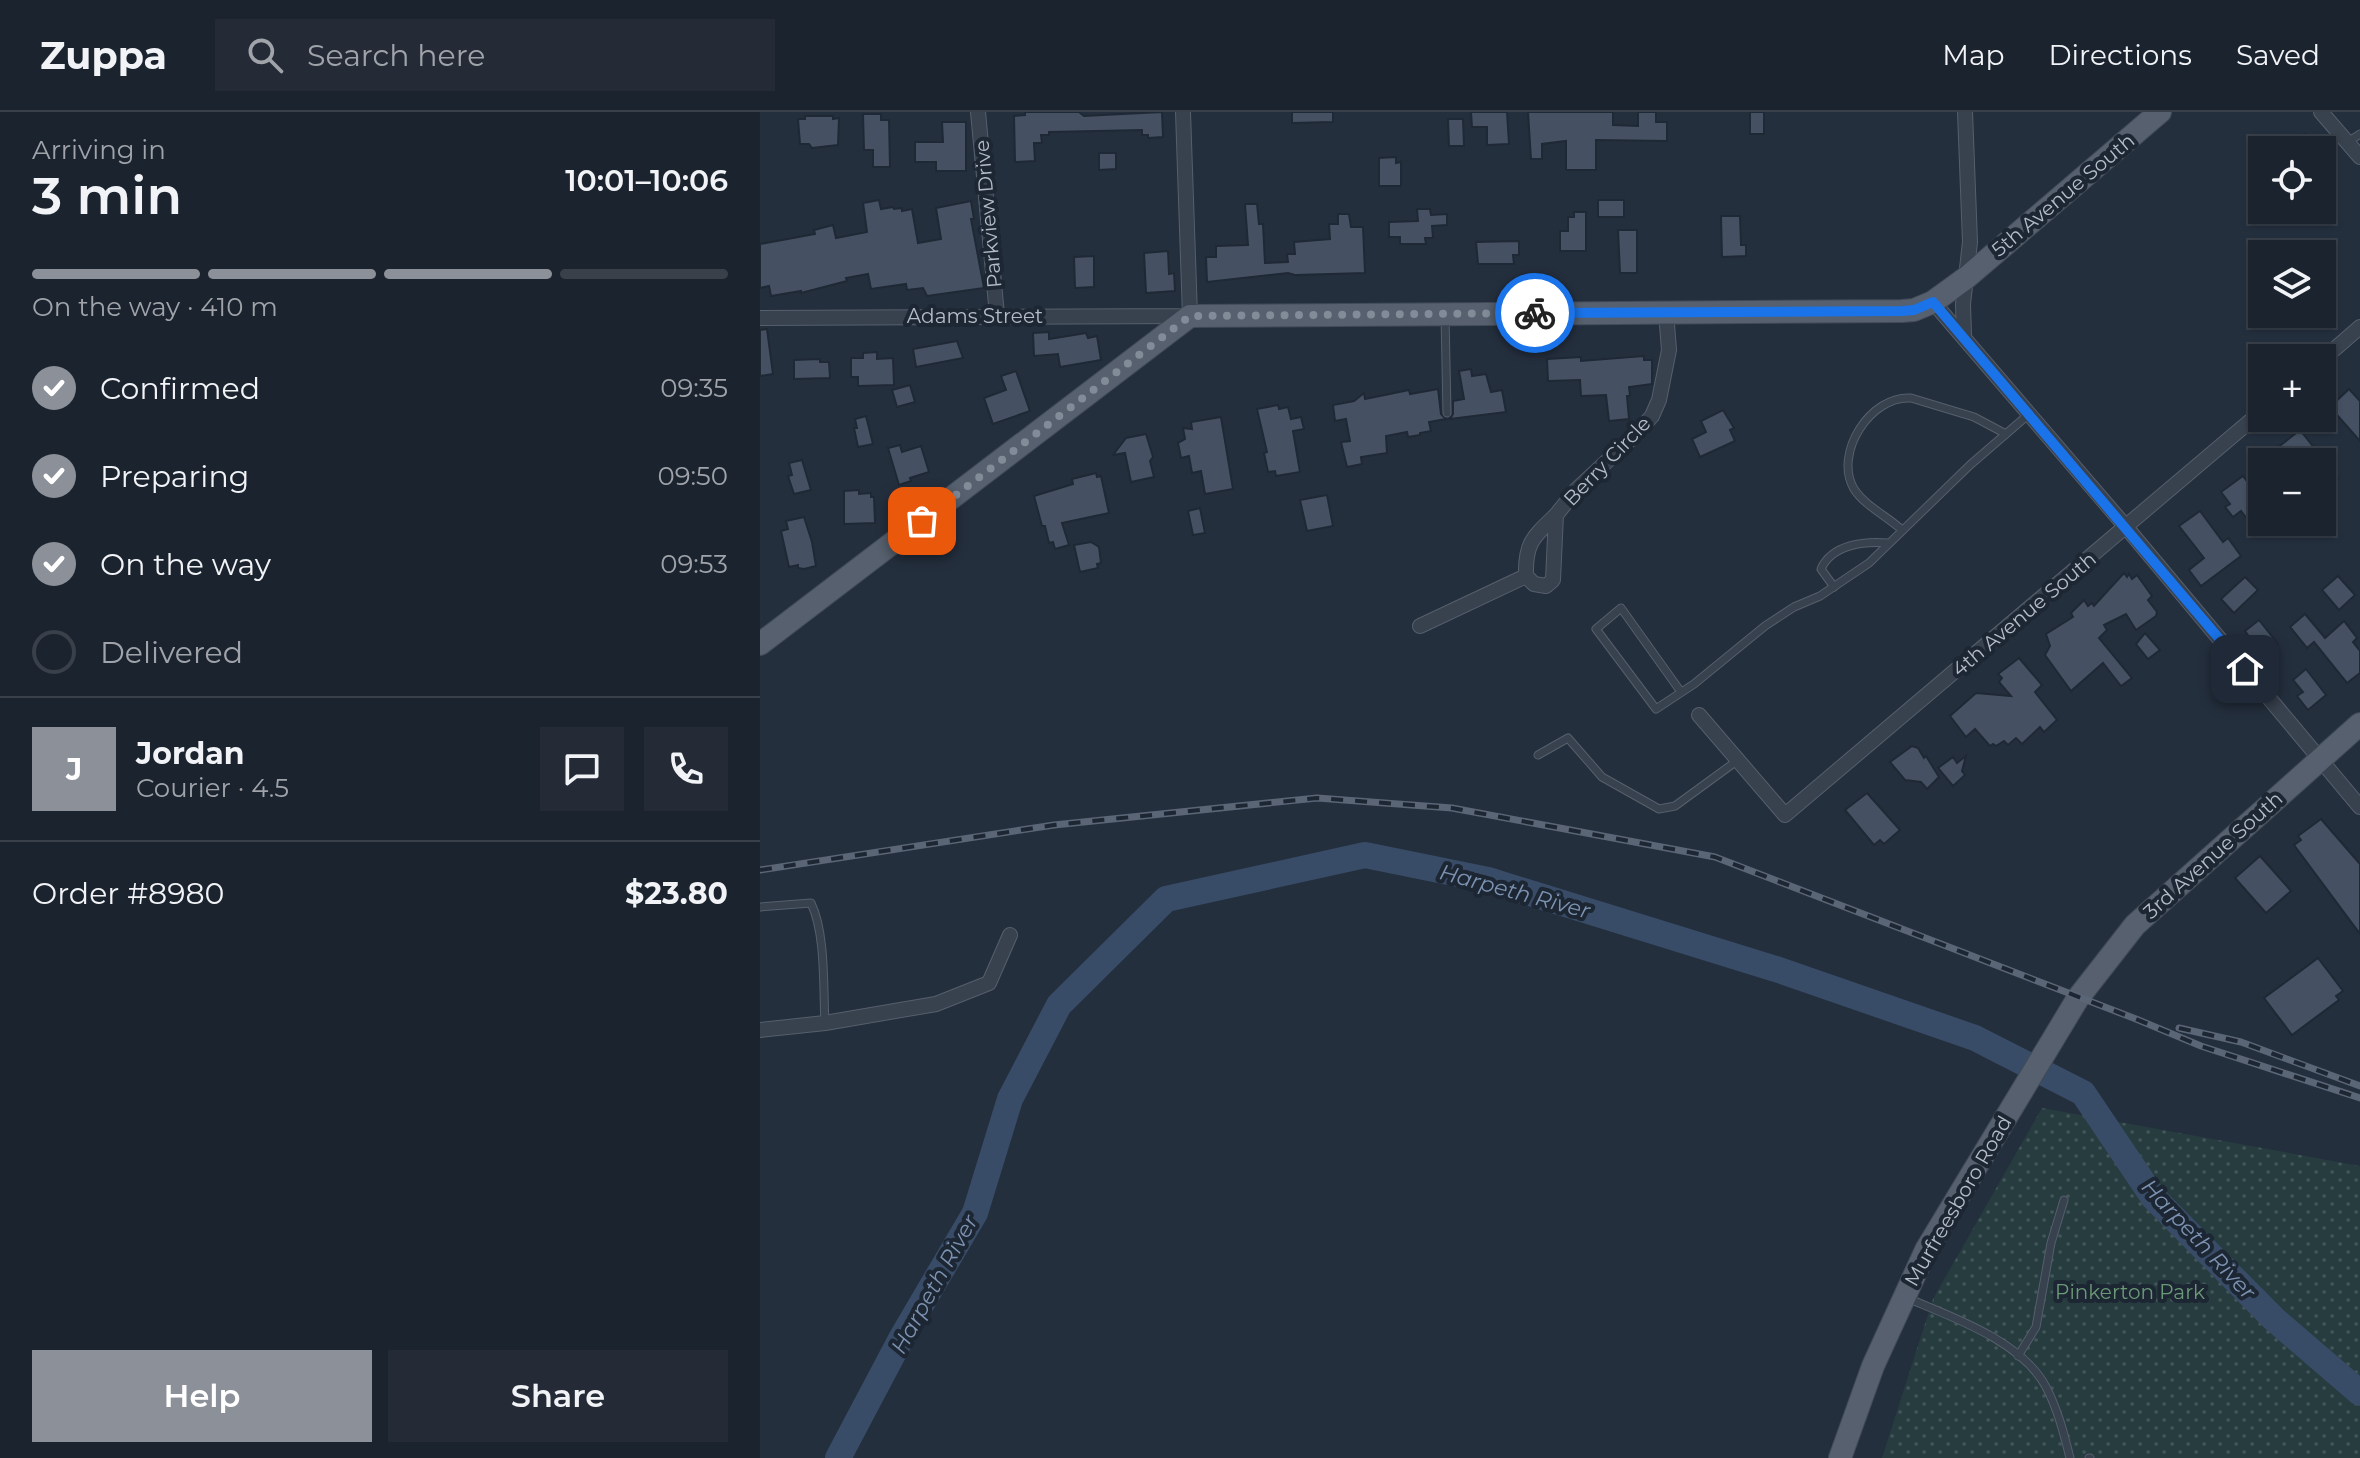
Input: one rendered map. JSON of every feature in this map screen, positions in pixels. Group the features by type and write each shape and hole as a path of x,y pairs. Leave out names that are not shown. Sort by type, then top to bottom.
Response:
{"main road":[{"name":"5th Avenue South","path":"1933,302 1966,278 2160,112"},
{"path":"760,644 1190,316 1902,311 1933,302"},
{"name":"3rd Avenue South","path":"2074,1003 2135,925 2360,724"},
{"name":"Murfreesboro Road","path":"1844,1457 1873,1366 1926,1250 2074,1003"}],"street":[{"name":"Parkview Drive","path":"978,112 997,315"},
{"path":"1183,112 1190,316"},
{"path":"1964,335 1963,304 1970,242 1965,112"},
{"path":"2321,112 2354,138 2360,157"},
{"path":"1933,302 2360,807"},
{"name":"Berry Circle","path":"1556,515 1553,580 1546,586 1534,584 1526,576 1525,554 1535,537 1577,489 1652,416 1659,400 1669,350 1666,312"},
{"name":"Adams Street","path":"760,318 1190,316"},
{"path":"2336,348 2360,327"},
{"name":"4th Avenue South","path":"1738,760 1785,815 2248,423"},
{"path":"1420,626 1526,576"},
{"path":"1699,715 1738,760"},
{"path":"760,1030 825,1023 936,1004 989,983 1010,935"}],"lane":[{"path":"1445,314 1447,413"},
{"path":"1902,530 1863,500 1850,481 1851,452 1861,423 1902,397 1974,417 2006,434"},
{"path":"1681,692 1621,608 1596,629 1656,709 1681,692 1765,626 1869,563 2029,414"},
{"path":"1834,587 1821,569 1824,562 1856,544 1888,543"},
{"path":"1538,755 1568,738 1602,777 1659,809 1675,806 1738,760"},
{"path":"760,907 811,903 816,914 825,1023"},
{"path":"2018,1356 2036,1327 2051,1243 2064,1200"},
{"path":"1904,1297 1964,1321 2030,1365 2045,1385 2059,1415 2070,1458"}],"green space":[{"name":"Pinkerton Park","path":"2042,1108 2360,1166 2360,1458 1882,1458 1933,1299"}],"building":[{"path":"1025,112 1079,112 1084,116 1162,112 1163,137 1148,138 1148,135 1142,135 1142,130 1049,132 1049,135 1041,135 1042,143 1034,143 1035,161 1015,162 1014,116 1025,115"},
{"path":"1292,112 1333,112 1333,122 1292,123"},
{"path":"1471,112 1507,112 1509,144 1487,145 1487,127 1472,127"},
{"path":"1528,112 1613,112 1613,125 1638,126 1638,112 1656,112 1656,122 1667,122 1667,141 1596,140 1596,170 1566,170 1566,141 1542,144 1542,159 1531,159"},
{"path":"1750,112 1764,112 1764,134 1750,134"},
{"path":"863,114 881,114 881,120 889,120 890,167 873,167 873,150 864,150"},
{"path":"805,116 839,118 838,145 812,148 809,144 800,144 798,119 805,119"},
{"path":"1448,119 1463,119 1464,146 1449,146"},
{"path":"942,122 966,122 966,171 936,171 936,162 915,162 915,142 943,142"},
{"path":"1099,153 1116,153 1116,169 1099,170"},
{"path":"1396,157 1396,163 1401,162 1401,186 1379,186 1379,158"},
{"path":"879,200 881,209 912,209 918,243 941,239 936,208 971,201 974,219 971,219 984,288 927,296 923,288 907,290 906,284 871,289 868,274 801,293 771,296 769,286 760,288 760,244 815,234 814,230 833,225 836,238 867,232 863,203"},
{"path":"1598,200 1624,200 1624,217 1598,217"},
{"path":"1245,204 1257,204 1259,224 1263,224 1265,263 1288,262 1287,254 1295,254 1294,242 1330,239 1329,224 1338,224 1338,214 1349,214 1351,227 1363,227 1365,273 1288,273 1207,282 1206,257 1216,257 1216,246 1248,245"},
{"path":"1417,209 1430,209 1431,215 1447,214 1447,225 1432,226 1433,238 1425,238 1426,244 1400,244 1400,237 1389,237 1389,222 1418,221"},
{"path":"1574,212 1586,212 1586,251 1560,251 1560,231 1568,231 1568,217 1574,217"},
{"path":"1721,216 1740,216 1741,245 1746,245 1746,256 1722,257"},
{"path":"1618,230 1637,230 1637,273 1620,273"},
{"path":"1519,241 1519,255 1513,255 1514,264 1478,264 1476,242"},
{"path":"1168,251 1169,274 1174,273 1175,291 1146,293 1144,253"},
{"path":"1094,256 1094,287 1075,288 1074,257"},
{"path":"767,329 773,374 760,376 760,330"},
{"path":"1049,332 1049,339 1086,333 1088,338 1097,336 1101,360 1060,367 1058,354 1034,356 1033,333"},
{"path":"957,341 963,358 916,367 913,349"},
{"path":"877,352 877,359 893,358 894,385 858,386 858,377 851,377 851,358 863,358 863,353"},
{"path":"1644,356 1644,360 1652,360 1652,384 1629,387 1629,419 1609,421 1606,395 1581,396 1580,380 1548,381 1547,359 1581,357 1581,361"},
{"path":"820,359 820,362 829,362 830,378 794,379 794,360"},
{"path":"1471,369 1472,376 1486,374 1491,392 1502,390 1506,412 1450,419 1453,401 1464,399 1459,371"},
{"path":"1016,371 1030,411 993,424 984,398 1006,390 1001,376"},
{"path":"910,385 915,402 897,407 892,390"},
{"path":"1438,389 1441,414 1446,419 1429,422 1431,431 1420,435 1408,437 1407,432 1386,436 1387,453 1361,457 1362,464 1347,467 1341,442 1350,441 1346,419 1335,421 1333,405 1354,401 1364,393 1365,399 1409,390 1410,394"},
{"path":"2349,389 2360,401 2360,441 2336,414 2336,401"},
{"path":"1278,405 1279,409 1288,407 1291,419 1301,417 1304,429 1293,431 1300,472 1276,476 1275,471 1268,472 1264,453 1267,452 1257,409"},
{"path":"1723,410 1734,428 1730,430 1735,441 1700,457 1692,439 1706,432 1701,421"},
{"path":"866,416 873,444 858,447 855,419"},
{"path":"1221,417 1233,489 1205,494 1201,471 1192,473 1189,456 1181,458 1178,443 1185,439 1183,428 1192,429 1191,422"},
{"path":"2302,432 2314,448 2277,448"},
{"path":"1146,434 1153,457 1150,461 1154,477 1131,482 1125,453 1113,455 1126,438"},
{"path":"900,445 902,452 921,446 929,472 899,485 888,448"},
{"path":"802,460 811,490 794,494 788,476 792,475 789,463"},
{"path":"1096,473 1097,477 1101,476 1109,513 1062,523 1069,545 1055,549 1053,542 1049,543 1045,526 1042,526 1034,496 1073,484 1072,479"},
{"path":"2243,476 2248,483 2248,520 2241,511 2233,517 2225,507 2230,504 2221,492"},
{"path":"859,490 859,494 871,493 874,497 875,523 844,524 844,491"},
{"path":"1327,495 1333,526 1307,531 1300,500"},
{"path":"1200,508 1205,533 1193,535 1188,511"},
{"path":"2200,511 2223,542 2228,538 2241,556 2201,586 2189,570 2204,558 2179,526"},
{"path":"804,517 816,566 804,569 798,568 798,565 789,567 781,531 788,529 786,521"},
{"path":"1091,542 1099,547 1101,563 1097,564 1098,568 1080,572 1074,545"},
{"path":"2124,573 2132,579 2137,575 2152,596 2148,600 2157,612 2136,630 2126,614 2104,625 2107,630 2099,638 2132,678 2121,686 2103,663 2071,691 2045,655 2050,646 2046,634 2073,617 2071,613 2084,600 2088,606 2092,603 2094,606"},
{"path":"2338,576 2355,595 2339,610 2322,590"},
{"path":"2245,577 2258,590 2234,613 2221,599"},
{"path":"2305,614 2325,638 2344,621 2357,638 2353,642 2360,651 2360,673 2347,683 2314,642 2307,648 2290,627"},
{"path":"2259,620 2278,644 2263,656 2245,631"},
{"path":"2145,633 2160,650 2148,659 2136,644"},
{"path":"2019,658 2042,685 2035,692 2057,720 2044,732 2040,727 2022,744 2016,738 2008,745 2004,741 1990,746 1975,729 1966,737 1950,716 1976,693 2011,696 1999,682 2002,678 1998,674"},
{"path":"2306,669 2326,695 2308,710 2297,696 2303,692 2293,680"},
{"path":"1912,746 1918,748 1924,758 1926,756 1939,777 1927,789 1921,782 1905,780 1890,762"},
{"path":"1966,756 1962,771 1965,775 1953,786 1938,768 1953,757 1957,763"},
{"path":"1867,793 1900,830 1884,844 1880,840 1874,845 1845,810"},
{"path":"2321,819 2360,864 2360,934 2294,845 2301,840 2298,836"},
{"path":"2260,856 2291,891 2266,913 2235,878"},
{"path":"2318,958 2343,991 2336,996 2339,1000 2292,1035 2264,998"}],"waterway":[{"name":"Harpeth River","path":"838,1458 902,1337 975,1213 1010,1099 1059,1005 1166,899 1365,855 1488,880 1779,970 1975,1038 2083,1093 2153,1197 2274,1319 2360,1393"}],"railway":[{"path":"760,870 1054,825 1317,798 1452,808 1715,857 2201,1046 2360,1098"},
{"path":"2179,1028 2241,1042 2360,1086"}],"way so far":[{"path":"922,521 1190,316 1535,313"}],"route":[{"path":"1535,313 1902,311 1933,302 2245,669"}]}
